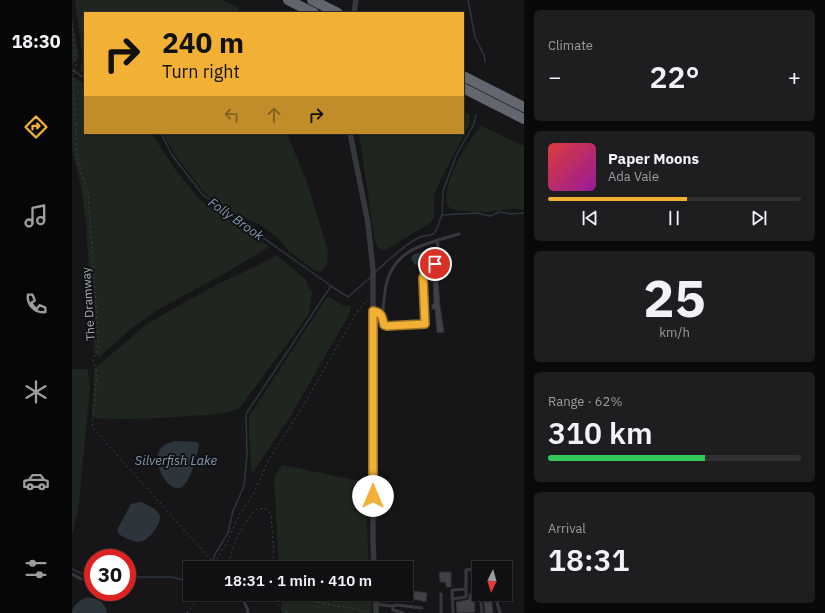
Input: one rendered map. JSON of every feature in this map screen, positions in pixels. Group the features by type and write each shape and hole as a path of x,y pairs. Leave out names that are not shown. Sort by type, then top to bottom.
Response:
{"highway":[{"path":"288,0 312,12"},
{"path":"312,0 336,12"},
{"path":"464,77 524,107"},
{"path":"464,89 524,119"}],"street":[{"path":"354,12 356,0"},
{"path":"350,134 368,223 373,270 374,561"},
{"path":"376,604 376,613"}],"lane":[{"path":"437,241 440,260 426,270 423,278 425,324 384,325 382,316 388,277 402,255 410,250 437,241 459,234"},
{"path":"373,311 379,312 382,316"},
{"path":"452,599 466,597 466,570 472,569"},
{"path":"72,574 81,579"},
{"path":"453,613 452,590 466,589"},
{"path":"441,594 441,613"},
{"path":"244,601 248,609 248,613"},
{"path":"481,601 482,613"},
{"path":"497,601 500,613"},
{"path":"376,604 392,606 397,604 422,608"},
{"path":"392,606 393,610 403,613"}],"path":[{"path":"72,24 76,67 73,75"},
{"name":"The Dramway","path":"73,75 77,159 88,193 99,348 93,360 97,372 92,427 211,560 215,561"},
{"path":"215,561 228,540 239,515 252,495 269,459 300,411 359,309 367,300 373,300"},
{"path":"229,561 231,553 254,511 262,508 266,509 271,514 274,556 273,561"},
{"path":"187,613 196,601"},
{"path":"274,601 287,613"},
{"path":"310,601 376,613"}],"shaded area":[{"path":"75,0 223,0 239,8 236,12 84,12 84,73 80,71 83,58"},
{"path":"72,16 79,58 72,65"},
{"path":"72,76 84,83 84,134 152,134 177,172 199,199 269,247 220,276 159,309 131,329 99,357 94,353 86,222 81,185 72,149"},
{"path":"464,111 470,114 469,126 440,181 434,196 434,218 427,225 384,251 378,247 375,241 359,134 464,134"},
{"path":"481,126 524,146 524,211 511,209 488,212 468,211 456,210 449,207 446,198 454,168 464,150"},
{"path":"164,134 287,134 308,185 328,251 327,266 320,272 314,270 289,251 277,237 259,224 237,215 206,195 174,153"},
{"path":"277,255 304,278 312,292 309,314 239,409 213,414 163,418 92,418 94,369 148,323 214,286"},
{"path":"328,296 342,305 351,306 350,313 290,417 252,474 249,416"},
{"path":"72,369 88,369 90,389 78,512 72,535"},
{"path":"282,465 365,482 369,561 279,561 274,477"},
{"path":"281,601 371,601 372,613 282,613"}],"water":[{"path":"430,247 433,250 432,260 423,265 415,265 411,258 414,254 423,252"},
{"name":"Silverfish Lake","path":"175,441 196,442 199,444 190,475 184,486 180,488 175,488 165,480 158,466 159,451 163,446"},
{"path":"141,502 151,506 158,512 160,517 155,530 145,540 140,542 120,535 118,533 118,528 131,504"},
{"path":"84,599 84,601 99,601 104,605 107,613 72,613 72,610 78,602"}],"building":[{"path":"438,279 444,332 437,333 435,309 432,309 432,304 434,304 433,280"},
{"path":"439,572 451,572 451,587 446,587 446,582 440,582"},
{"path":"414,591 427,593 426,602 413,599"},
{"path":"469,594 472,594 472,601 474,601 475,612 457,613 456,602 469,599"},
{"path":"484,601 492,601 493,613 485,613"}],"waterway":[{"path":"468,0 475,37 484,55 485,62"},
{"name":"Folly Brook","path":"72,70 84,77"},
{"path":"442,215 443,191 456,156 474,124 476,115"},
{"name":"Folly Brook","path":"162,134 172,155 203,195 331,286"},
{"name":"Folly Brook","path":"374,273 400,250 412,242 420,237 435,233 442,215 477,213 490,216 500,212 511,214 524,213"},
{"path":"212,561 215,554 228,533 233,511 244,486 247,455 246,414 331,286 348,297 372,276"},
{"path":"72,569 84,573"},
{"path":"136,577 170,577 183,580"}],"route":[{"path":"373,496 373,311 379,312 382,316 384,325 387,326 425,324 423,278 426,270 435,264"}]}
